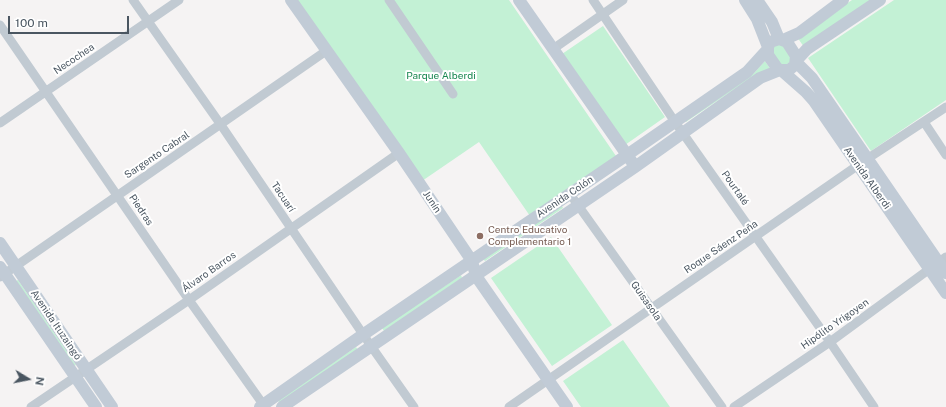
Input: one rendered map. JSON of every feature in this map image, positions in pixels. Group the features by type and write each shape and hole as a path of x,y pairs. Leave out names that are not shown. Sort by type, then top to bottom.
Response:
{"main road":[{"name":"Junín","path":"290,0 472,261 476,276 567,407"},
{"path":"519,0 635,167"},
{"path":"745,0 757,19 768,49 768,55 773,63 781,70 785,71 792,68 807,49 880,0"},
{"path":"757,0 772,22 781,39 791,47 796,56 796,61"},
{"path":"768,49 773,40 799,33 843,0"},
{"name":"Avenida Colón","path":"263,406 364,334 747,72 768,49"},
{"name":"Avenida Alberdi","path":"796,61 812,78 863,162"},
{"name":"Avenida Colón","path":"282,407 684,134 760,78 781,70"},
{"name":"Avenida Alberdi","path":"781,70 806,92 863,162 946,273"},
{"name":"Avenida Ituzaingó","path":"0,243 112,407"},
{"name":"Avenida Alberdi","path":"938,263 946,293"},
{"name":"Avenida Ituzaingó","path":"2,272 96,407"}],"street":[{"name":"Tacuarí","path":"133,0 221,125 414,407"},
{"name":"Necochea","path":"0,123 179,0"},
{"path":"389,0 453,94"},
{"name":"Pourtalé","path":"592,0 675,122 874,407"},
{"path":"553,49 623,0"},
{"name":"Piedras","path":"0,25 263,406"},
{"name":"Sargento Cabral","path":"2,272 17,266 326,51"},
{"name":"Roque Sáenz Peña","path":"509,407 863,162 946,107"},
{"path":"924,122 946,155"},
{"name":"Álvaro Barros","path":"31,407 190,300 398,153"},
{"name":"Guisasola","path":"570,194 722,407"},
{"name":"Hipólito Yrigoyen","path":"734,407 830,342 938,263"}],"green space":[{"name":"Parque Alberdi","path":"297,0 509,0 616,156 530,216 479,142 422,181"},
{"path":"852,0 872,0 804,47 797,37"},
{"path":"894,0 946,0 946,100 871,151 808,58"},
{"path":"603,26 665,117 625,145 562,54"},
{"path":"781,43 793,59 784,67 772,54 773,44"},
{"path":"765,61 771,70 757,74 686,122 685,121 754,73"},
{"path":"562,206 563,208 485,261 483,259"},
{"path":"551,237 612,325 552,366 491,278"},
{"path":"461,275 462,278 384,331 382,328"},
{"path":"18,280 76,365 74,366 16,281"},
{"path":"623,340 670,407 581,407 563,381"},
{"path":"356,347 358,350 279,403 278,400"}],"place":[{"name":"Centro Educativo Complementario 1","path":"480,236"}]}
